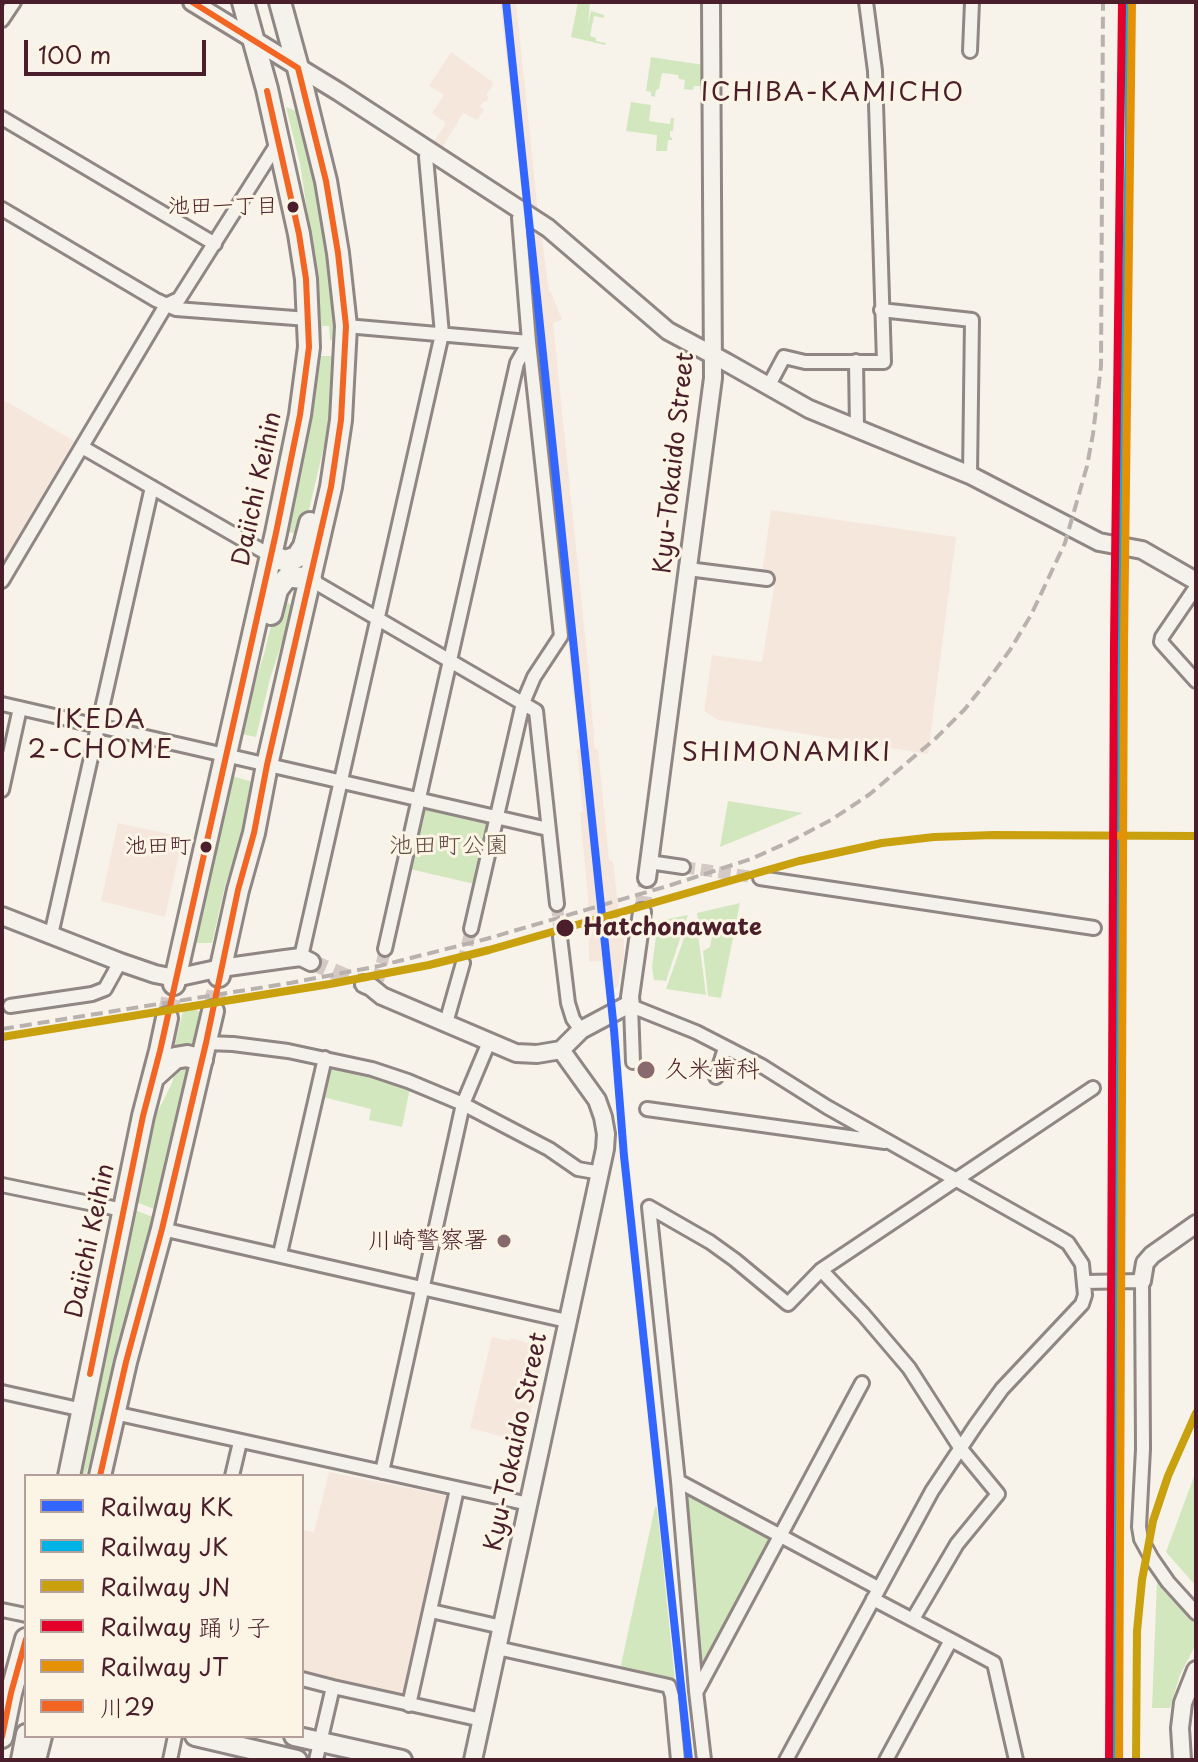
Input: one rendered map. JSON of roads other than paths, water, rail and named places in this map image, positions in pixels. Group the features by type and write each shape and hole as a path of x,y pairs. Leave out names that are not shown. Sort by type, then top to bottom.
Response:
{"highway":[{"name":"Daiichi Keihin","path":"220,972 305,604 276,533 300,415 309,347 306,279 279,141 243,2"},
{"name":"Daiichi Keihin","path":"174,981 232,726 291,568 334,472 341,420 346,326 338,253 326,181 280,2"},
{"path":"100,1474 213,1011"},
{"name":"Daiichi Keihin","path":"69,1474 123,1210 167,1018"},
{"path":"153,1078 175,1058 204,1051"},
{"path":"2,1737 24,1646"},
{"path":"35,1760 40,1738"}],"main road":[{"path":"21,1760 25,1738"},
{"path":"204,1738 297,1760"},
{"path":"297,1738 318,1751 402,1760"}],"street":[{"path":"2,20 14,2"},
{"path":"192,2 339,92 548,228 662,328 809,409 970,475 1099,542 1142,550 1196,581"},
{"name":"Kyu-Tokaido Street","path":"648,870 713,378 711,2"},
{"path":"768,387 784,357 805,362 884,362 875,71 866,2"},
{"path":"970,51 972,2"},
{"path":"2,118 215,244"},
{"path":"2,581 166,305 179,299 279,141"},
{"path":"2,916 174,981 306,960 377,618 442,334 426,157 429,151"},
{"path":"2,209 176,309 308,319"},
{"path":"471,929 523,703 534,677 561,636 529,342 519,218 522,211"},
{"path":"881,310 972,320 970,475"},
{"path":"346,326 529,342"},
{"path":"385,949 517,363 529,342"},
{"path":"856,361 857,428"},
{"path":"82,447 536,711 557,904"},
{"path":"51,935 152,487"},
{"path":"688,569 767,579"},
{"path":"1196,587 1161,642 1196,681"},
{"path":"2,704 548,829"},
{"path":"2,790 20,708"},
{"path":"648,870 683,867"},
{"path":"760,878 1094,928"},
{"path":"633,1062 630,997 642,912"},
{"path":"560,937 568,1003 573,1019 581,1030"},
{"path":"10,1006 92,994 105,989 120,962"},
{"path":"446,1023 463,963"},
{"path":"373,985 382,996 516,1053 527,1054 561,1050 581,1030 631,1006 696,1032 762,1066 827,1107 1068,1243 1082,1264 1085,1295 1082,1304 1002,1389 930,1495 786,1760"},
{"path":"382,1472 463,1104 489,1042"},
{"path":"204,1051 257,1047 372,1069 463,1104 538,1143 578,1169 601,1173"},
{"path":"716,1077 725,1048"},
{"name":"Kyu-Tokaido Street","path":"473,1760 605,1149 606,1134 597,1100 561,1050"},
{"path":"280,1254 325,1058"},
{"path":"704,1760 649,1207 710,1242 788,1304 821,1270 1093,1088"},
{"path":"647,1109 893,1143"},
{"path":"2,1185 123,1210"},
{"path":"1196,1224 1145,1263 1142,1281 1143,1449 1139,1527 1141,1539 1152,1559 1196,1613"},
{"path":"162,1229 567,1321"},
{"path":"821,1270 909,1368 961,1449 998,1494 957,1544 913,1619"},
{"path":"1084,1282 1142,1281"},
{"path":"696,1691 862,1383"},
{"path":"2,1392 83,1410"},
{"path":"114,1413 529,1504"},
{"path":"232,1474 240,1442"},
{"path":"678,1481 780,1534 913,1619 994,1663 1016,1760"},
{"path":"409,1705 457,1489"},
{"path":"2,1610 24,1615"},
{"path":"431,1611 502,1627"},
{"path":"886,1760 951,1640"},
{"path":"497,1648 669,1686 678,1760"},
{"path":"1182,1760 1180,1728 1183,1703 1196,1670"},
{"path":"304,1680 482,1720"},
{"path":"318,1751 333,1687"},
{"path":"170,1760 175,1738"}],"tunnel":[{"path":"683,867 760,878"},
{"path":"642,912 647,878"},
{"path":"557,904 560,937"},
{"path":"463,963 471,929"},
{"path":"378,981 385,949"},
{"path":"311,962 364,984"},
{"path":"213,1011 219,976"},
{"path":"167,1018 174,984"}],"railway":[{"path":"2,1029 379,966 486,939 671,885 751,859 831,820 870,794 935,739 988,680 1031,615 1065,543 1087,466 1101,366 1103,2"}],"rail line":[{"name":"KK","path":"506,2 689,1760"},
{"name":"踊り子","path":"1109,1760 1114,643 1122,2"},
{"name":"JK","path":"1116,1760 1118,1102 1128,2"},
{"name":"JT","path":"1119,1760 1124,643 1132,2"},
{"name":"JN","path":"2,1037 429,965 799,861 882,843 994,835 1196,836"},
{"name":"JN","path":"1136,1760 1137,1631 1142,1580 1153,1521 1168,1476 1196,1413"}],"place":[{"name":"池田一丁目","path":"293,207"},
{"name":"池田町","path":"206,847"},
{"name":"Hatchonawate","path":"565,928"},
{"name":"久米歯科","path":"646,1070"},
{"name":"川崎警察署","path":"504,1241"}],"district":[{"name":"ICHIBA-KAMICHO","path":"833,94"},
{"name":"IKEDA 2-CHOME","path":"101,736"},
{"name":"SHIMONAMIKI","path":"787,754"}],"park label":[{"name":"池田町公園","path":"449,846"}]}
